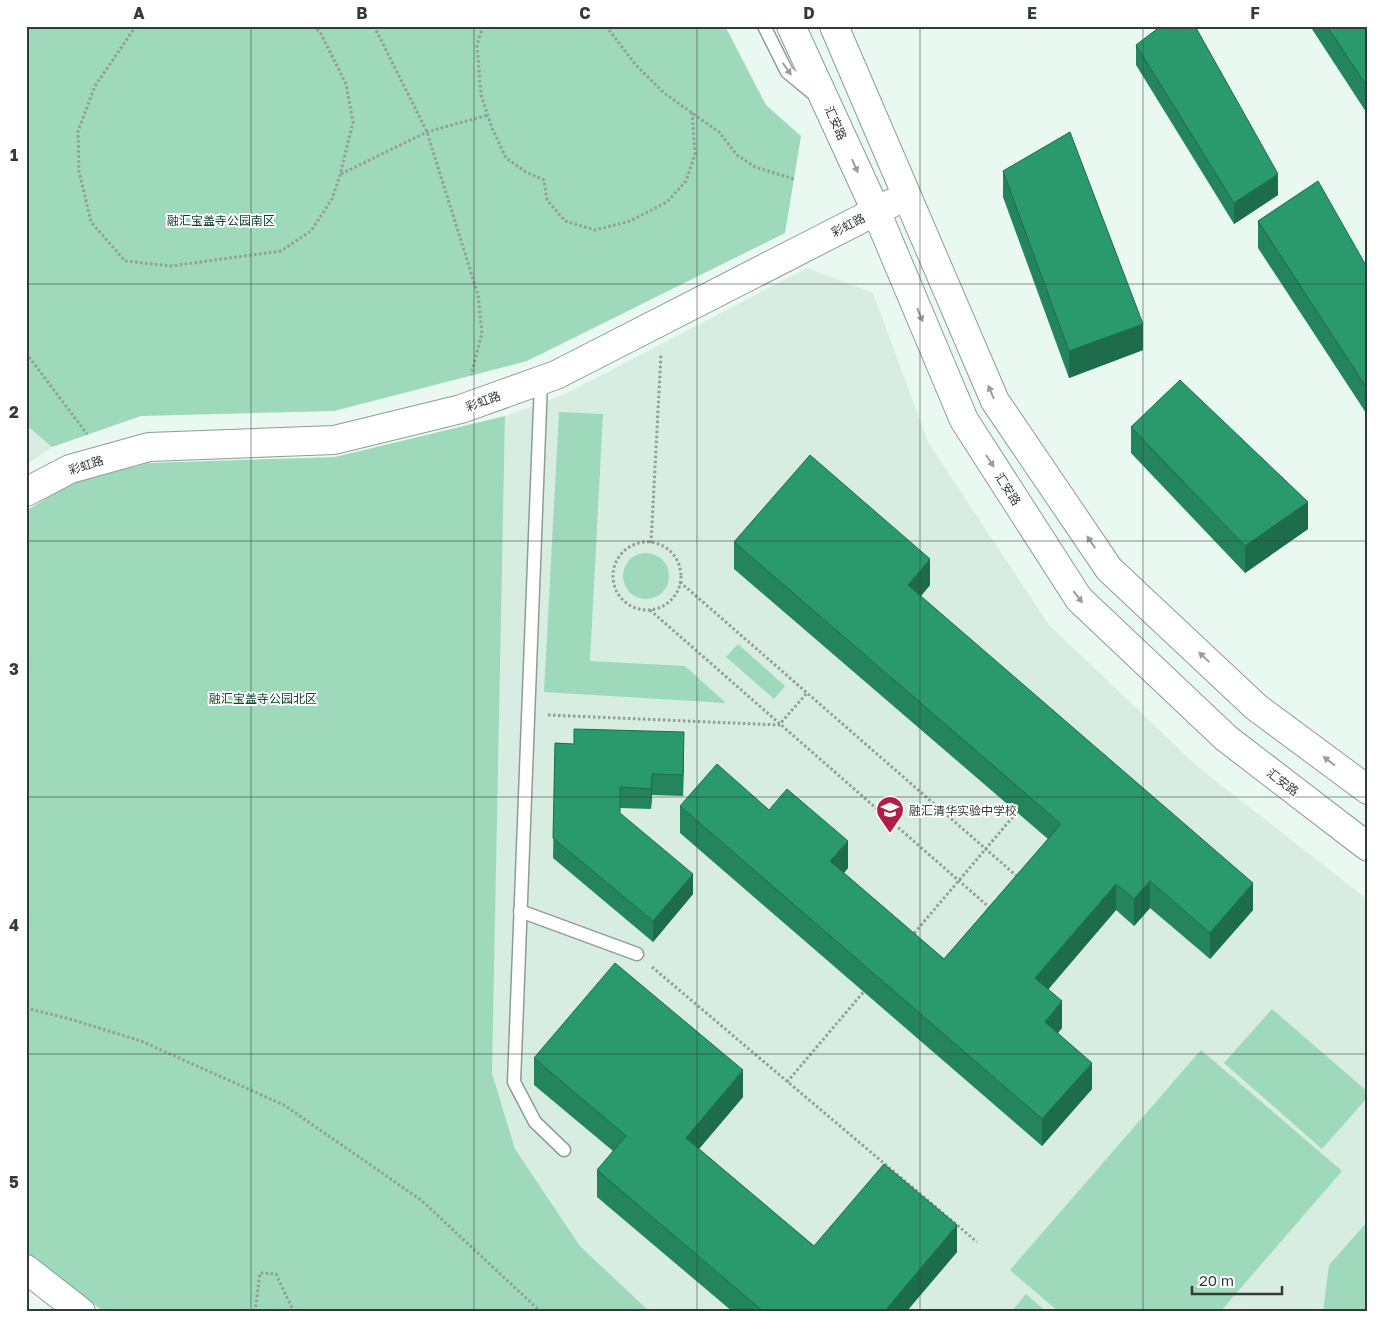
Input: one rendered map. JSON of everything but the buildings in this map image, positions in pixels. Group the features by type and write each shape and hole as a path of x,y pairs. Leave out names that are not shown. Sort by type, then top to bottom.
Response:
{"street":[{"name":"汇安路","path":"791,26 876,211 964,420 1079,600 1226,738 1368,847"},
{"path":"834,26 995,401 1109,569 1256,707 1368,790"},
{"name":"彩虹路","path":"26,492 70,469 149,447 334,440 461,409 556,375 907,196"},
{"path":"26,1269 81,1312"}],"lane":[{"path":"764,26 788,72 828,106"},
{"path":"540,381 514,1082 535,1122 564,1150"},
{"path":"520,911 636,954"}],"path":[{"path":"136,26 95,86 78,131 79,171 91,222 125,261 171,266 281,252 311,231 332,199 353,122 346,84 320,32 314,26"},
{"path":"374,26 427,132 478,296 482,333 461,409"},
{"path":"483,26 477,44 481,95 492,128 506,158 526,172 544,180 548,200 565,221 596,230 630,221 668,202 686,181 694,154 692,112"},
{"path":"606,26 635,64 664,93 719,132 737,155 756,167 794,179"},
{"path":"340,175 427,132 488,115"},
{"path":"651,543 663,320"},
{"path":"26,353 86,434"},
{"path":"640,543 651,543 662,546 674,556 680,571 680,582 670,601 661,607 650,610 629,605 620,597 615,587 613,576 615,565 621,554 629,547 640,543"},
{"path":"680,582 1022,880"},
{"path":"650,610 779,725 995,912"},
{"path":"779,725 807,693"},
{"path":"528,714 779,725"},
{"path":"908,940 1017,812"},
{"path":"636,954 977,1242"},
{"path":"787,1082 870,985"},
{"path":"26,1008 70,1018 141,1041 284,1105 421,1200 541,1312"},
{"path":"255,1312 260,1273 276,1274 294,1312"}],"shaded area":[{"name":"融汇清华实验中学校","path":"807,268 873,293 928,442 1049,625 1198,767 1368,900 1368,1312 650,1312 580,1246 515,1149 492,1073 505,416 565,394"},
{"path":"26,425 52,447 26,465"}],"green space":[{"name":"融汇宝盖寺公园南区","path":"26,26 725,26 766,105 801,136 785,233 527,361 334,411 141,416 52,447 26,425"},
{"path":"559,412 603,414 590,661 685,666 726,703 544,692"},
{"name":"融汇宝盖寺公园北区","path":"505,416 492,1073 515,1149 580,1246 650,1312 104,1312 26,1252 26,511 71,483 149,463 335,457"},
{"path":"646,553 659,557 665,563 669,576 665,589 659,595 646,599 633,595 627,589 623,576 627,563 633,557"},
{"path":"738,644 785,686 774,699 726,657"},
{"path":"1272,1009 1368,1092 1368,1097 1322,1149 1224,1063"},
{"path":"1201,1050 1342,1171 1220,1312 1059,1312 1010,1270"},
{"path":"1368,1221 1368,1312 1323,1312 1329,1265"},
{"path":"1026,1294 1047,1312 1011,1312"}],"place":[{"name":"融汇清华实验中学校","path":"890,834"}]}
